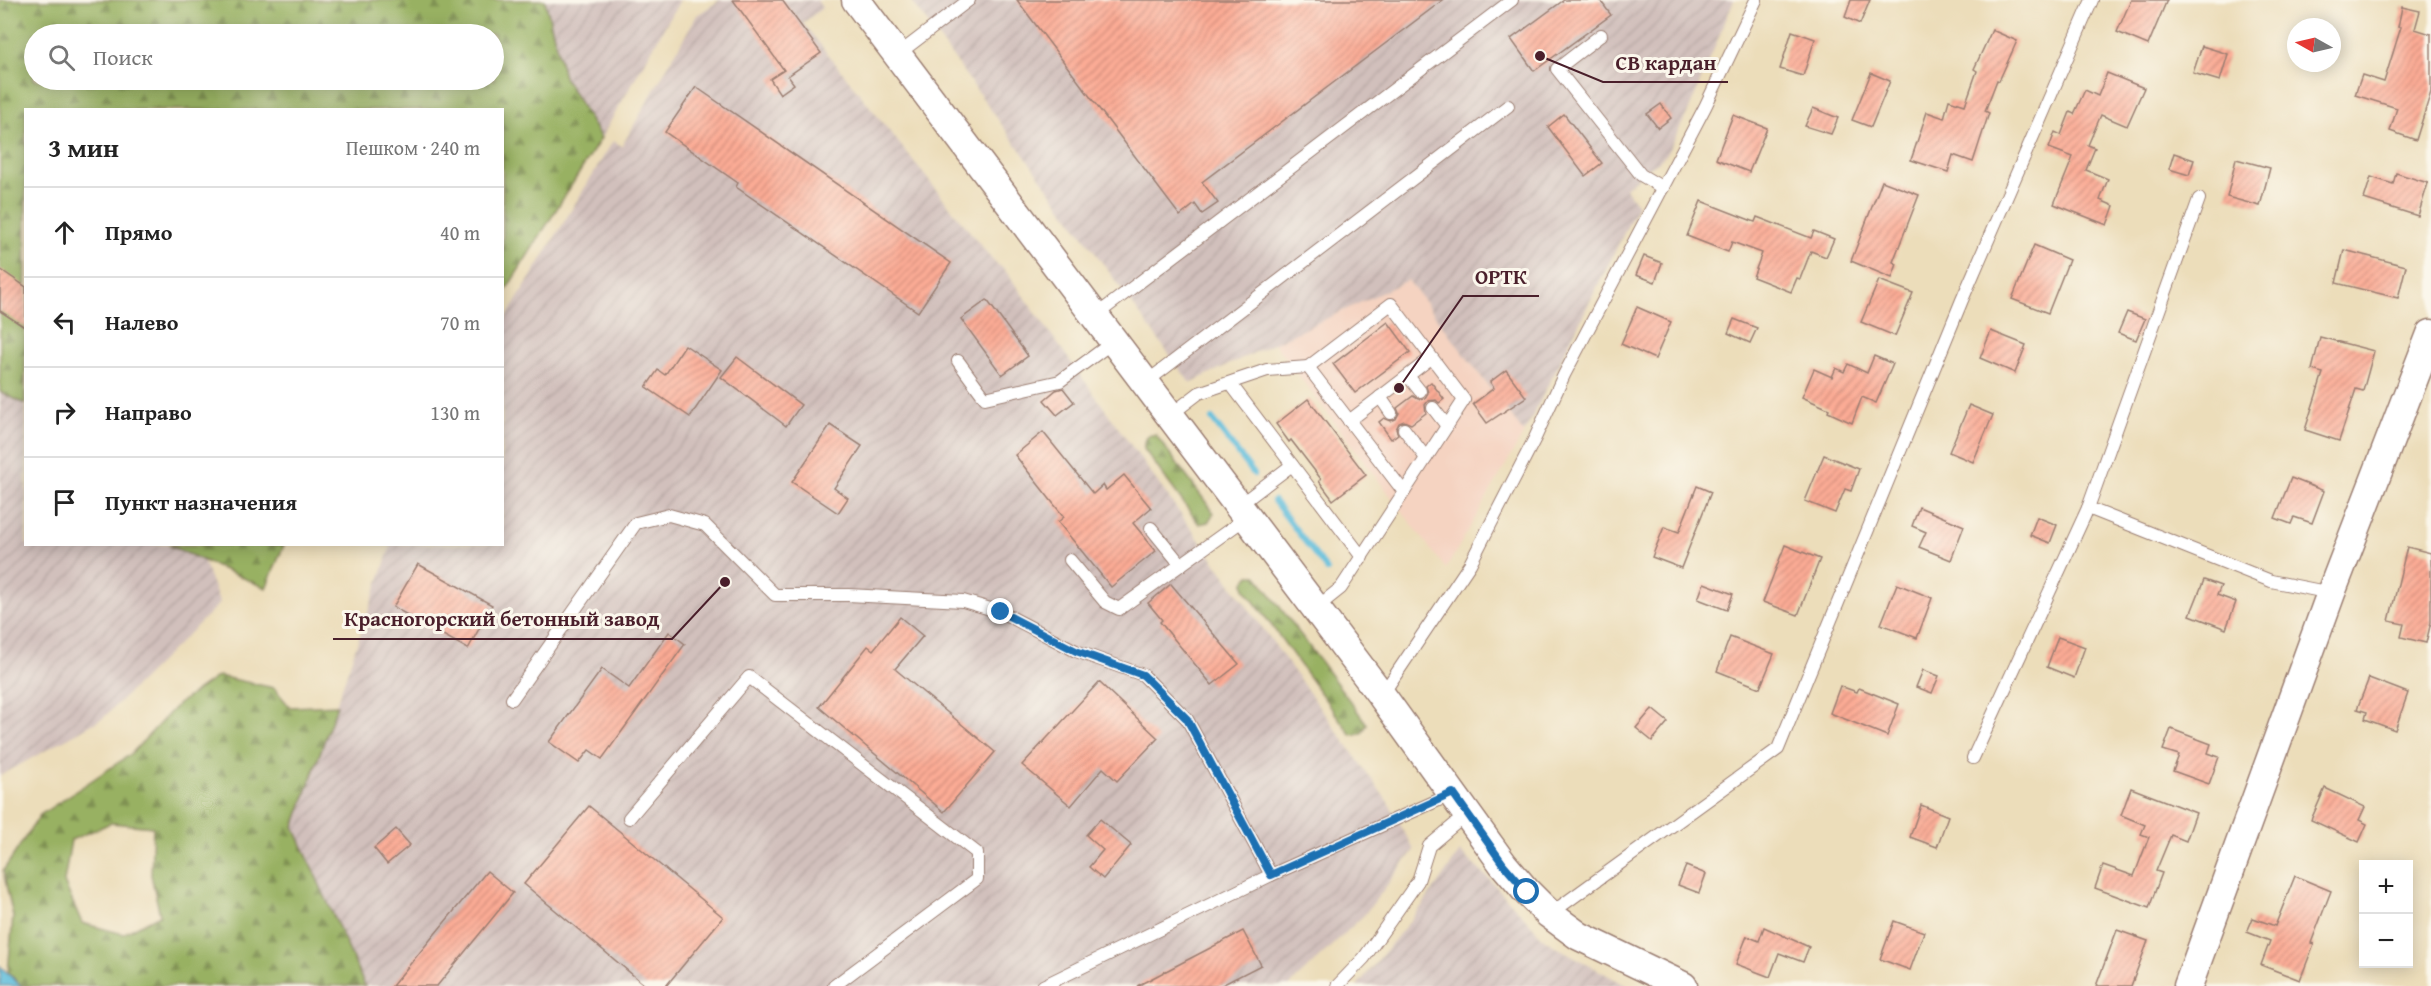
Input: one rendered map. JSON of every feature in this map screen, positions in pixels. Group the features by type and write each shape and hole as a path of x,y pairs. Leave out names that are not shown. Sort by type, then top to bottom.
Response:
{"street":[{"path":"856,0 1382,696 1503,864 1549,914 1579,936 1683,986"},
{"path":"2188,986 2331,593 2431,334"}],"lane":[{"path":"897,54 969,0"},
{"path":"1094,317 1512,0"},
{"path":"1382,696 1470,564 1535,438 1564,375 1705,107 1756,0"},
{"path":"1549,914 1778,748 1962,300 2092,0"},
{"path":"1600,35 1557,69 1641,175 1663,188"},
{"path":"1144,384 1508,106"},
{"path":"1973,758 2088,508 2199,199"},
{"path":"1169,417 1199,393 1267,370 1308,367 1391,304 1464,400 1341,588 1315,609"},
{"path":"958,361 985,398 1060,381 1113,342"},
{"path":"1349,421 1431,358"},
{"path":"1308,367 1404,492"},
{"path":"1408,376 1420,391"},
{"path":"1230,383 1362,557"},
{"path":"1380,398 1391,413"},
{"path":"1433,408 1447,426"},
{"path":"1404,429 1426,458"},
{"path":"1070,560 1105,602 1119,609 1181,565 1292,465"},
{"path":"2088,508 2271,581 2331,593"},
{"path":"512,699 636,523 669,515 705,525 775,595 848,595 963,601 1001,612 1076,651 1143,675 1187,719 1271,875"},
{"path":"1151,528 1181,565"},
{"path":"628,818 749,677 977,853 977,879 834,986"},
{"path":"1043,986 1271,875 1460,803"},
{"path":"1337,986 1364,958 1418,881 1429,846 1460,803"}],"shaded area":[{"path":"545,0 680,0 601,138 564,77"},
{"path":"720,0 817,0 822,8 803,23 994,262 1004,269 1388,802 1414,850 1364,915 1289,986 365,986 294,827 391,546 504,546 504,321 613,141 622,146 697,15"},
{"path":"911,0 1734,0 1688,112 1666,155 1625,188 1638,205 1524,433 1408,280 1190,383"},
{"path":"0,187 24,220 24,546 197,546 220,603 103,718 0,776"},
{"path":"1408,280 1524,433 1446,569 1274,343"},
{"path":"1460,852 1490,880 1546,941 1627,986 1357,986 1422,906"}],"green space":[{"path":"0,0 545,0 564,77 601,138 504,293 504,108 24,108 24,404 0,392"},
{"path":"1149,435 1156,435 1214,513 1208,522 1199,524 1144,449 1144,442"},
{"path":"170,546 284,546 266,588"},
{"path":"1250,575 1256,575 1367,724 1362,733 1351,735 1245,589 1244,582"},
{"path":"218,676 274,688 290,707 337,705 294,827 365,986 21,986 8,972 13,916 3,871 40,815 131,754 178,704","holes":["111,823 153,827 151,875 160,915 123,934 82,923 64,882 71,840"]}],"water":[{"path":"0,966 21,986 0,986"}],"building":[{"path":"733,0 782,0 821,53 788,76 794,84 780,94 770,79 784,70"},
{"path":"1017,0 1443,0 1202,182 1218,203 1202,214 1195,204 1180,216"},
{"path":"1564,0 1600,0 1611,15 1534,71 1511,39"},
{"path":"1851,0 1870,0 1860,24 1845,17"},
{"path":"2131,0 2167,0 2148,45 2117,32"},
{"path":"2402,7 2420,11 2415,29 2431,34 2431,92 2416,140 2390,131 2397,108 2355,95 2362,75 2384,82 2401,27 2398,27"},
{"path":"1992,30 2017,41 1999,81 1997,80 1985,111 1989,113 1973,162 1953,155 1948,172 1911,160 1927,112 1944,118 1949,100 1965,105 1977,71 1974,69"},
{"path":"1792,31 1815,39 1803,76 1780,69"},
{"path":"2202,46 2228,54 2220,81 2193,73"},
{"path":"1871,73 1890,81 1871,127 1852,120"},
{"path":"2107,73 2144,88 2127,126 2101,115 2088,145 2095,148 2086,170 2108,179 2100,200 2114,206 2107,225 2054,204 2073,157 2049,148 2055,132 2061,135 2070,112 2074,114 2085,90 2098,96"},
{"path":"696,87 951,263 918,312 736,187 738,183 665,132"},
{"path":"1661,104 1671,118 1658,128 1647,114"},
{"path":"1813,108 1838,118 1831,134 1805,126"},
{"path":"1564,114 1602,163 1585,176 1548,127"},
{"path":"1733,115 1767,128 1749,172 1716,159"},
{"path":"2174,153 2194,160 2189,175 2169,169"},
{"path":"2236,159 2270,168 2260,206 2227,197"},
{"path":"2396,173 2428,183 2418,216 2364,199 2371,177 2393,184"},
{"path":"1882,181 1919,195 1893,262 1897,264 1892,278 1851,261"},
{"path":"1701,201 1755,222 1757,217 1811,238 1814,231 1834,239 1826,257 1811,251 1800,279 1797,278 1791,292 1753,277 1762,253 1732,242 1728,252 1687,236"},
{"path":"2034,245 2069,260 2048,313 2012,299"},
{"path":"2344,250 2406,266 2398,298 2336,283"},
{"path":"1644,256 1662,263 1655,282 1636,275"},
{"path":"0,269 24,286 24,327 0,311"},
{"path":"1879,280 1913,293 1895,336 1861,322"},
{"path":"987,300 1028,356 1002,375 961,319"},
{"path":"1637,307 1671,322 1655,359 1621,344"},
{"path":"2127,312 2145,319 2136,340 2118,333"},
{"path":"1734,319 1757,328 1750,343 1728,333"},
{"path":"1388,322 1410,352 1355,393 1333,364"},
{"path":"1991,331 2026,345 2015,373 1980,358"},
{"path":"2320,337 2374,351 2363,391 2356,389 2339,441 2305,430 2323,373 2312,370"},
{"path":"685,345 722,370 690,417 646,387 658,370 665,375"},
{"path":"1874,356 1893,364 1876,403 1862,397 1852,423 1828,412 1829,409 1802,397 1814,369 1832,377 1836,368 1844,372 1848,364 1867,373"},
{"path":"737,357 801,405 786,426 721,377"},
{"path":"1506,370 1526,397 1487,423 1473,404 1494,388 1490,382"},
{"path":"1431,382 1444,399 1439,403 1436,400 1428,401 1425,405 1426,413 1411,424 1404,421 1399,423 1396,429 1398,434 1391,439 1379,422 1384,418 1391,421 1396,419 1399,413 1397,408 1413,396 1418,399 1425,398 1428,393 1426,386"},
{"path":"1063,388 1074,402 1057,415 1044,400 1056,390"},
{"path":"1308,399 1366,475 1333,500 1319,481 1321,479 1276,424"},
{"path":"1969,405 1993,415 1973,462 1949,452"},
{"path":"830,425 862,446 834,488 848,498 838,513 792,482"},
{"path":"1043,432 1093,494 1103,485 1106,490 1124,475 1151,508 1133,523 1156,551 1111,587 1058,522 1064,517 1015,455"},
{"path":"1824,455 1859,469 1851,491 1845,489 1835,513 1805,501"},
{"path":"2291,478 2324,491 2312,523 2294,517 2291,524 2275,518"},
{"path":"1697,486 1711,492 1681,568 1652,557 1664,527 1679,532"},
{"path":"1919,507 1964,526 1951,560 1919,547 1926,532 1912,526"},
{"path":"2037,517 2057,525 2050,543 2030,535"},
{"path":"1785,545 1820,559 1798,615 1763,602"},
{"path":"2407,547 2431,553 2431,622 2426,643 2401,637 2404,624 2389,621"},
{"path":"418,564 492,605 468,649 393,607"},
{"path":"2204,580 2221,586 2217,595 2236,602 2226,629 2190,615"},
{"path":"1704,583 1733,594 1727,610 1698,599"},
{"path":"1171,584 1239,664 1212,685 1160,622 1162,620 1148,603"},
{"path":"1897,584 1932,598 1917,638 1881,624"},
{"path":"900,617 923,636 895,669 995,752 944,812 819,707 868,646 873,650"},
{"path":"669,632 685,644 602,759 589,750 579,763 549,742 602,669 629,688"},
{"path":"1730,637 1774,654 1760,688 1717,671"},
{"path":"2058,637 2085,647 2074,678 2047,667"},
{"path":"1923,670 1939,676 1932,693 1916,687"},
{"path":"2369,678 2408,693 2395,730 2365,719 2367,712 2357,709"},
{"path":"1099,682 1158,738 1117,781 1103,768 1071,806 1022,765"},
{"path":"1840,686 1857,692 1859,688 1899,704 1887,736 1830,713"},
{"path":"1652,709 1668,722 1652,741 1636,728"},
{"path":"2171,729 2211,744 2208,753 2219,757 2209,784 2173,771 2179,755 2163,750"},
{"path":"2131,788 2196,813 2186,841 2171,835 2156,871 2162,873 2149,908 2095,888 2103,865 2134,876 2149,837 2141,834 2145,825 2121,815"},
{"path":"2325,788 2365,807 2359,820 2367,824 2359,842 2311,820"},
{"path":"1921,805 1948,816 1937,847 1910,837"},
{"path":"589,806 723,917 666,986 646,986 524,884"},
{"path":"1100,819 1131,845 1103,879 1089,867 1103,850 1086,835"},
{"path":"396,829 410,845 387,864 374,848"},
{"path":"1686,866 1706,874 1699,893 1678,885"},
{"path":"487,871 513,893 437,986 392,986"},
{"path":"2295,876 2331,891 2300,980 2261,965 2270,941 2247,932 2253,918 2275,926"},
{"path":"1894,921 1924,932 1910,970 1880,959"},
{"path":"1764,927 1809,947 1803,962 1779,953 1770,977 1736,964 1747,936 1759,941"},
{"path":"2117,930 2148,941 2131,986 2096,986"},
{"path":"1243,931 1261,965 1220,986 1137,986"}],"waterway":[{"path":"1212,419 1254,474"},
{"path":"1274,501 1327,570"}],"place":[{"name":"СВ кардан","path":"1540,56"},
{"name":"ОРТК","path":"1399,388"},
{"name":"Красногорский бетонный завод","path":"725,582"}],"route":[{"path":"1001,612 1076,651 1143,675 1187,719 1271,875 1453,793 1503,864 1527,892"}]}
